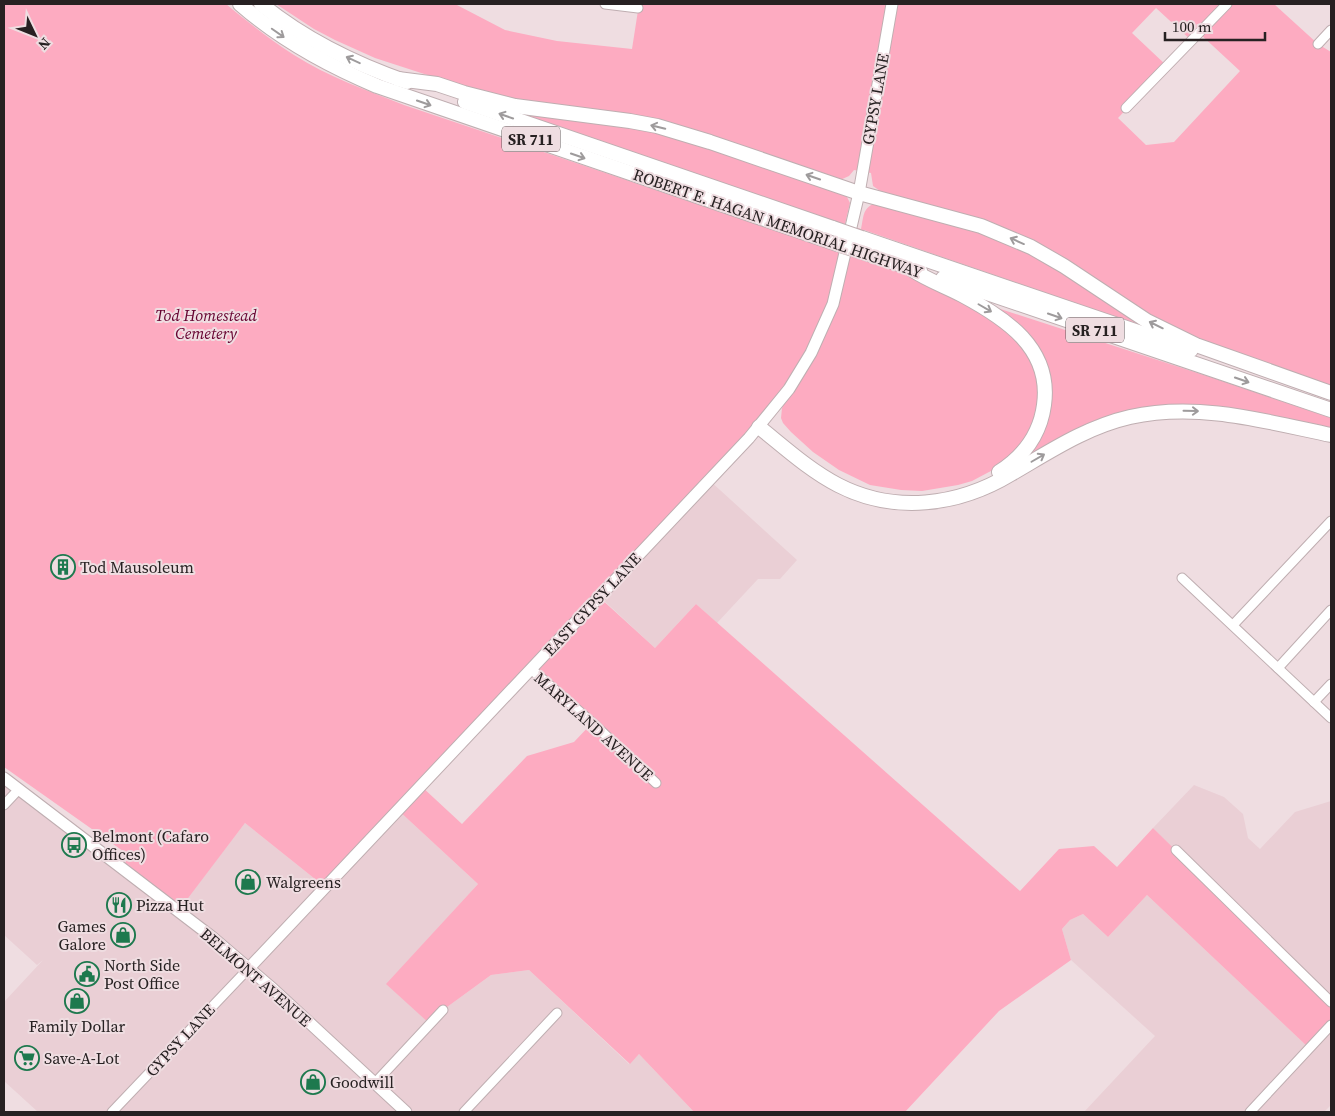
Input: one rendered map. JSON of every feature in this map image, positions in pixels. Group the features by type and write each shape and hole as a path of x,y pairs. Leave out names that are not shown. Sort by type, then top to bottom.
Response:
{"highway":[{"name":"ROBERT E. HAGAN MEMORIAL HIGHWAY","path":"240,4 298,48 377,86 837,244 861,244 1331,398"},
{"name":"ROBERT E. HAGAN MEMORIAL HIGHWAY","path":"261,4 284,22 328,49 398,79 834,228 861,244 911,268 1331,410"},
{"path":"398,79 437,84 515,106 657,126 859,193 972,224 1031,247 1064,266 1147,321 1196,345 1331,393"},
{"path":"762,423 814,462 839,478 876,492 895,495 916,496 958,490 994,475 1009,466 1021,455 1032,442 1043,415 1045,388 1038,358 1013,328 996,315 961,295 923,277 911,268"},
{"path":"762,423 820,474 838,485 861,496 888,502 918,503 946,501 984,489 1082,434 1129,418 1159,412 1190,411 1220,413 1331,435"}],"main road":[{"name":"GYPSY LANE","path":"859,193 892,4"},
{"name":"EAST GYPSY LANE","path":"249,968 762,423 789,389 810,354 833,304 859,193"},
{"name":"BELMONT AVENUE","path":"4,778 183,914 249,968 406,1112"}],"street":[{"path":"605,4 638,8"},
{"path":"1126,108 1227,4"},
{"path":"1318,44 1331,30"},
{"path":"1233,626 1331,521"},
{"path":"1182,578 1331,718"},
{"path":"1278,668 1331,610"},
{"name":"MARYLAND AVENUE","path":"531,669 597,727 656,783"},
{"path":"1314,702 1331,684"},
{"path":"4,805 19,789"},
{"path":"1176,850 1331,1002"},
{"name":"GYPSY LANE","path":"112,1112 249,968"},
{"path":"375,1083 443,1010"},
{"path":"464,1112 558,1013"},
{"path":"1250,1112 1331,1025"}],"shaded area":[{"path":"709,480 797,560 780,579 758,579 717,623 696,604 655,648 599,596"},
{"path":"4,778 178,910 245,823 325,887 398,810 478,884 387,984 443,1010 491,975 529,970 629,1064 639,1054 694,1112 38,1112 4,1081 4,1002 43,960 37,965 4,935"},
{"path":"1194,785 1224,797 1243,814 1248,838 1260,849 1295,812 1331,801 1331,1002 1153,828"},
{"path":"1147,895 1309,1048 1331,1025 1331,1105 1324,1112 1084,1112 1155,1036 1071,960 1062,929 1070,920 1083,914 1108,937"}],"green space":[{"name":"Tod Homestead Cemetery","path":"4,4 226,4 294,55 334,77 404,105 905,274 968,304 998,321 1028,351 1040,382 1034,428 1006,463 972,481 922,491 870,485 839,470 813,452 791,432 781,418 782,408 787,398 599,597 655,648 696,604 1020,891 1059,849 1094,846 1117,867 1153,828 1331,1002 1331,1025 1310,1049 1147,895 1108,937 1083,914 1070,920 1062,929 1071,960 999,1011 905,1112 694,1112 639,1054 630,1064 529,970 491,975 443,1010 430,1024 386,984 478,884 398,810 325,887 245,823 179,910 122,867 130,856 4,767","holes":["531,669 592,723 574,742 527,756 462,824 421,786"]},
{"path":"276,4 455,4 505,30 557,41 632,49 639,4 1274,4 1318,44 1331,52 1331,387 1200,340 1147,314 1069,263 883,193 873,186 871,173 854,170 849,176 840,180 711,138 492,96 375,58 314,29","holes":["1156,8 1192,41 1199,33 1240,71 1174,142 1146,145 1118,118 1167,66 1132,33"]},
{"path":"507,110 655,130 846,195 850,203 845,224 861,229 866,210 875,203 980,231 1034,254 1144,327 864,230 862,238 833,228 835,221"},
{"path":"988,305 1331,418 1331,432 1153,411 1021,465 1028,453 1046,371"}],"place":[{"name":"Tod Mausoleum","path":"63,567"},
{"name":"Belmont (Cafaro Offices)","path":"74,845"},
{"name":"Walgreens","path":"248,882"},
{"name":"Pizza Hut","path":"119,905"},
{"name":"Games Galore","path":"123,935"},
{"name":"North Side Post Office","path":"87,974"},
{"name":"Family Dollar","path":"77,1001"},
{"name":"Save-A-Lot","path":"27,1058"},
{"name":"Goodwill","path":"313,1082"}]}
